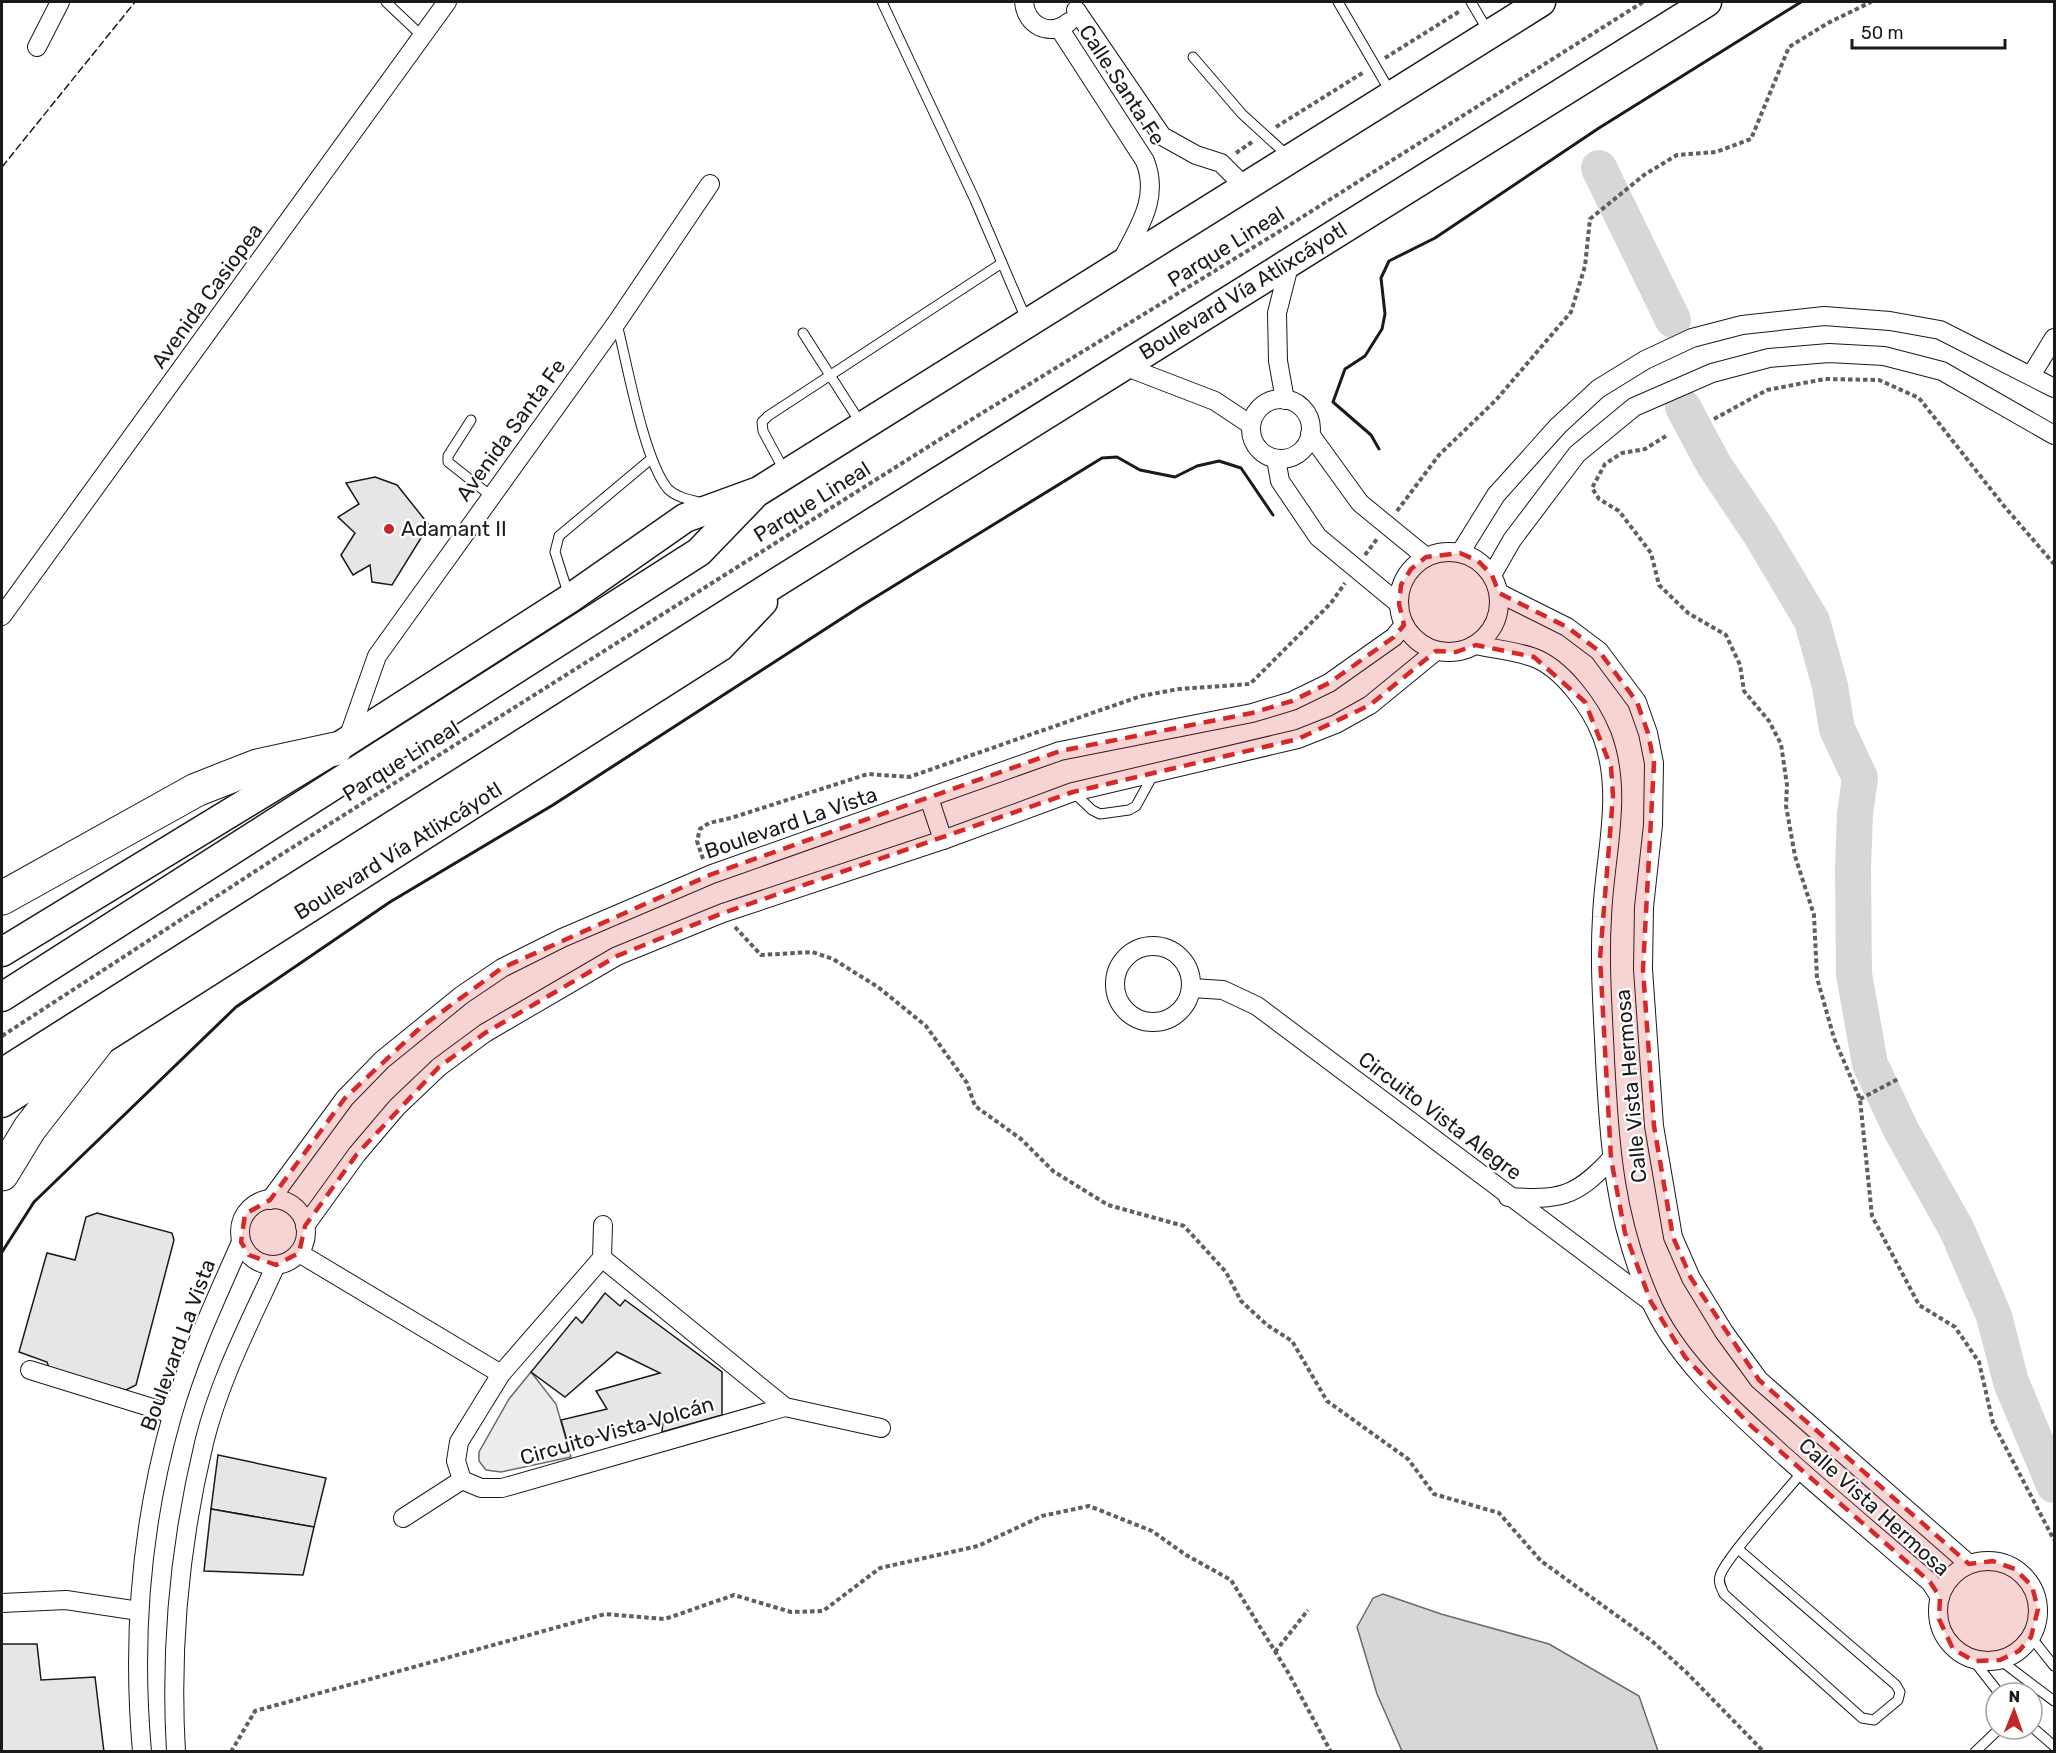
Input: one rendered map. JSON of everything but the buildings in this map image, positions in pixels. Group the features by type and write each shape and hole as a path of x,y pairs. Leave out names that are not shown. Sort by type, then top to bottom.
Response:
{"highway":[{"path":"2,898 196,790 258,766 341,746"},
{"path":"2,1174 30,1128 97,1042"}],"main road":[{"path":"2,952 341,746 569,599 685,518 759,490 864,427 1541,2"},
{"name":"Boulevard Vía Atlixcáyotl","path":"2,1073 779,581 1707,2"},
{"path":"2,997 699,552 759,490"},
{"name":"Boulevard Vía Atlixcáyotl","path":"2,1103 720,647 754,614 779,581"}],"street":[{"path":"37,47 47,10 60,2"},
{"name":"Avenida Casiopea","path":"2,616 447,2"},
{"path":"1023,2 1026,15 1035,25 1047,30 1067,24 1077,6"},
{"name":"Calle Santa Fe","path":"1077,6 1162,136 1196,155 1221,163 1245,187"},
{"name":"Calle Santa Fe","path":"1059,28 1145,160 1151,175 1148,210 1119,266"},
{"name":"Avenida Santa Fe","path":"341,746 378,656 617,322 710,184"},
{"path":"1285,400 1277,352 1276,313 1290,262"},
{"path":"1460,553 1496,495 1558,426 1598,389 1645,360 1692,338 1742,325 1824,316 1890,321 1940,330 2032,374 2055,388"},
{"path":"2032,374 2055,338"},
{"path":"1492,575 1512,540 1577,454 1634,407 1712,373 1769,358 1829,353 1884,356 1942,371 2055,435"},
{"path":"1124,366 1215,401 1251,424"},
{"path":"1273,400 1285,400 1296,404 1305,412 1310,422 1310,434 1306,445 1298,454 1287,459 1276,459 1265,455 1256,447 1251,436 1251,424 1255,414 1263,405 1273,400"},
{"path":"1310,434 1359,503 1426,557"},
{"path":"1276,459 1280,481 1318,537 1398,604"},
{"path":"1443,552 1460,553 1478,561 1492,575 1499,593 1498,613 1490,631 1476,645 1456,652 1436,651 1417,641 1404,625 1398,604 1401,585 1411,569 1426,557 1443,552"},
{"name":"Calle Vista Hermosa","path":"1499,593 1567,627 1599,651 1636,702 1648,733 1654,774 1653,825 1644,908 1643,969 1653,1126 1673,1237 1691,1278 1724,1332 1759,1380 1969,1564"},
{"name":"Boulevard La Vista","path":"270,1200 345,1098 382,1059 462,995 502,969 562,938 712,874 1060,751 1252,713 1292,701 1329,683 1394,637 1404,625"},
{"name":"Calle Vista Hermosa","path":"1476,645 1534,657 1568,684 1585,702 1601,735 1611,766 1613,796 1603,879 1600,958 1611,1159 1625,1233 1651,1302 1685,1357 1749,1424 1929,1582 1940,1598"},
{"path":"305,1226 357,1154 397,1107 439,1067 501,1023 617,956 665,936 943,840 1073,792 1298,740 1336,724 1370,705 1436,651"},
{"path":"928,798 943,840"},
{"path":"1161,946 1178,955 1190,970 1192,988 1186,1006 1173,1018 1155,1023 1136,1020 1122,1008 1114,990 1116,972 1126,956 1143,947 1161,946"},
{"name":"Circuito Vista Alegre","path":"1192,988 1223,990 1257,1006 1508,1197 1651,1302"},
{"path":"1508,1197 1547,1199 1571,1193 1592,1180 1611,1159"},
{"path":"270,1200 286,1202 298,1211 305,1226 305,1241 299,1253 290,1261 276,1265 261,1263 249,1255 241,1242 240,1227 245,1214 255,1205 270,1200"},
{"path":"403,1518 462,1480 456,1461 459,1442 501,1374 602,1258 603,1225"},
{"name":"Boulevard La Vista","path":"141,1752 138,1708 139,1611 145,1544 157,1475 172,1414 203,1330 241,1242"},
{"path":"299,1253 501,1374"},
{"name":"Circuito Vista Volcán","path":"602,1258 785,1407 881,1428"},
{"path":"176,1752 172,1689 176,1640 187,1535 205,1441 238,1348 276,1265"},
{"path":"30,1370 172,1414"},
{"name":"Circuito Vista Volcán","path":"462,1480 481,1488 502,1488 785,1407"},
{"path":"1993,1561 2015,1569 2032,1586 2038,1609 2031,1637 2019,1651 2000,1660 1974,1660 1953,1649 1944,1635 1939,1619 1940,1598 1944,1585 1953,1574 1969,1564 1993,1561"},
{"path":"2,1603 66,1600 139,1611"}],"lane":[{"path":"386,2 423,37"},
{"path":"882,2 1028,323"},
{"path":"1338,2 1392,95"},
{"path":"1472,3 1490,33"},
{"path":"1193,57 1263,135 1291,158"},
{"path":"786,474 763,431 762,422 768,416 1002,263"},
{"path":"617,322 651,459 668,489 677,495 714,507"},
{"path":"804,333 864,427"},
{"path":"471,420 448,456 448,462 491,496"},
{"path":"569,599 555,552 559,536 651,459"},
{"path":"1073,792 1092,810 1100,814 1129,810 1136,806 1154,773"},
{"path":"1738,1549 1896,1685 1900,1692 1898,1700 1874,1720 1862,1718 1724,1594 1719,1584 1720,1573 1738,1549 1802,1472"},
{"path":"2031,1637 2055,1666"},
{"path":"1974,1660 1990,1681"},
{"path":"2000,1660 2055,1701"},
{"path":"1975,1752 1986,1741"}],"path":[{"name":"Parque Lineal","path":"2,1036 281,854 959,427 1280,231 1643,2"},
{"path":"704,861 697,841 700,829 709,823 751,812 868,774 909,777 1141,696 1179,689 1250,684 1331,603 1439,454 1496,400 1571,312 1585,266 1590,219 1644,175 1677,155 1716,152 1751,140 1789,47 1828,23 1871,2"},
{"path":"1221,163 1472,3"},
{"path":"1714,419 1767,390 1825,379 1879,380 1919,398 2004,506 2055,564"},
{"path":"1666,436 1645,449 1622,453 1605,464 1592,488 1599,500 1619,511 1651,553 1659,585 1688,613 1726,635 1740,665 1744,691 1769,721 1780,744 1787,785 1786,806 1795,856 1814,915 1816,978 1834,1038 1860,1099 1872,1216 1919,1305 1955,1327 1979,1362 1993,1423 2055,1539"},
{"path":"747,941 761,955 812,952 833,959 878,987 926,1026 967,1083 975,1106 1022,1139 1053,1172 1108,1205 1184,1226 1226,1272 1241,1300 1267,1325 1292,1341 1326,1401 1408,1459 1434,1494 1499,1513 1541,1561 1652,1641 1687,1673 1764,1752"},
{"path":"1860,1099 1898,1079"},
{"path":"231,1752 255,1711 344,1684 605,1614 665,1619 734,1595 791,1611 823,1611 880,1568 978,1546 1042,1516 1089,1506 1152,1532 1186,1555 1231,1580 1275,1652 1331,1752"},
{"path":"1275,1652 1308,1610"}],"highlighted area":[{"path":"1460,553 1478,561 1492,575 1499,593 1567,627 1599,651 1637,702 1648,733 1654,763 1643,969 1654,1126 1673,1237 1691,1278 1759,1380 1969,1564 1993,1561 2015,1569 2032,1586 2038,1609 2031,1637 2019,1651 2000,1660 1974,1661 1953,1649 1939,1619 1940,1597 1930,1582 1749,1424 1685,1357 1651,1302 1625,1233 1611,1159 1600,958 1613,796 1611,767 1585,702 1534,657 1476,645 1456,652 1436,651 1370,705 1298,739 1073,792 723,913 617,956 485,1033 439,1067 357,1154 305,1226 299,1253 276,1265 249,1255 241,1242 245,1214 270,1200 345,1098 421,1027 502,968 712,874 1060,751 1252,713 1292,701 1329,683 1394,637 1404,625 1399,604 1401,585 1411,569 1426,557"}],"shaded area":[{"path":"531,1372 556,1404 571,1457 501,1472 486,1470 479,1461 479,1452 509,1399"},
{"path":"1383,1594 1441,1614 1549,1644 1639,1696 1658,1751 1402,1751 1377,1694 1357,1627 1373,1598"}],"waterway":[{"path":"1599,168 1673,320"},
{"path":"1683,407 1714,465 1761,535 1812,621 1830,686 1837,729 1860,778 1855,814 1853,868 1854,974 1870,1064 1901,1130 1957,1230 1994,1316 2011,1382 2054,1485"}],"fence":[{"path":"2,167 135,2"}],"wall":[{"path":"1379,449 1371,435 1333,402 1345,369 1365,356 1382,329 1385,314 1381,278 1389,261 1435,238 1599,128 1801,2"},
{"path":"2,1252 34,1202 236,1007 390,902 553,805 861,606 1102,458 1117,457 1140,470 1175,477 1197,466 1219,461 1241,468 1273,515"}],"place":[{"name":"Adamant II","path":"389,529"}]}
